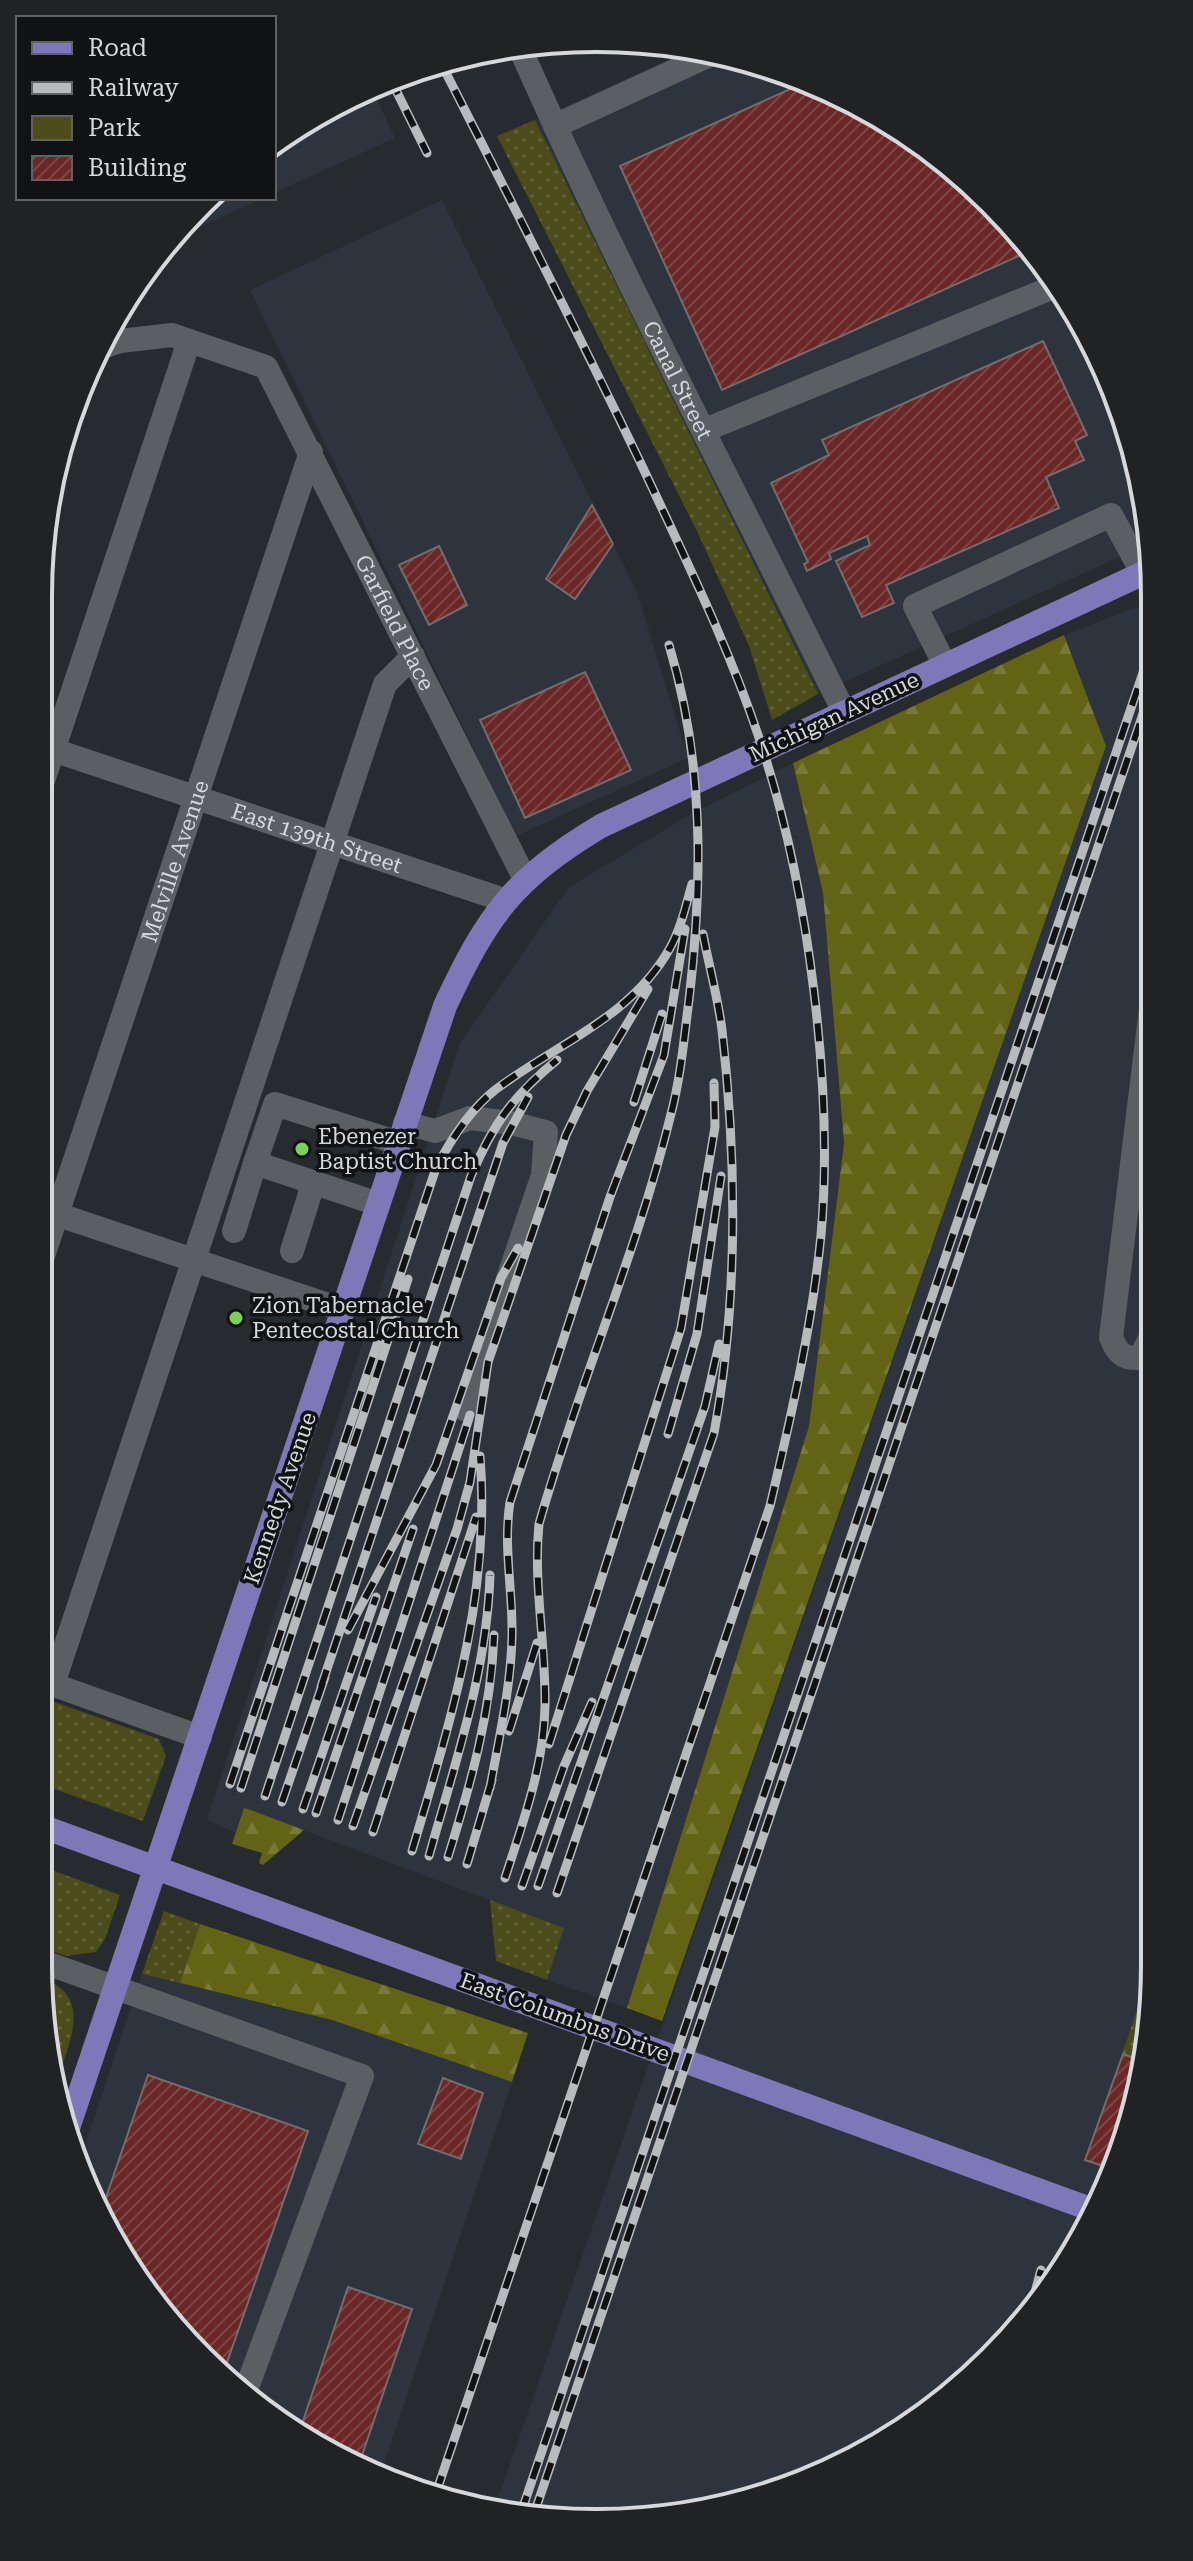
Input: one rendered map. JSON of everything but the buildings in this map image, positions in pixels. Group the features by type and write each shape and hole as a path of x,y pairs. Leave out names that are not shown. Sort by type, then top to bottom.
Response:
{"main road":[{"name":"Michigan Avenue","path":"525,879 553,855 601,826 1140,575"},
{"name":"Kennedy Avenue","path":"73,2113 445,1006 504,900 525,879"},
{"name":"East Columbus Drive","path":"52,1830 1084,2207"}],"street":[{"name":"Canal Street","path":"524,57 613,253 705,430 844,712"},
{"path":"555,126 696,61"},
{"path":"705,430 1046,290"},
{"path":"52,731 189,341 172,335 115,343"},
{"name":"Garfield Place","path":"189,341 266,367 525,879"},
{"name":"Melville Avenue","path":"52,1200 195,797 311,452"},
{"path":"945,665 915,606 1111,515 1140,561"},
{"path":"52,1662 195,1260 335,844 385,684 413,656"},
{"name":"East 139th Street","path":"52,750 504,900"},
{"path":"1141,1090 1111,1337 1116,1351 1128,1359 1141,1356"},
{"path":"234,1231 275,1104 402,1133 435,1131 470,1118 546,1132 543,1175 464,1409"},
{"path":"255,1163 378,1204"},
{"path":"292,1251 313,1184"},
{"path":"52,1212 343,1310"},
{"path":"52,1684 200,1737"},
{"path":"52,1965 362,2076 249,2383"}],"shaded area":[{"path":"673,58 737,71 805,93 899,144 982,211 1028,265 1068,324 1100,388 1112,421 1131,490 1139,548 818,694 535,120"},
{"path":"376,98 395,138 276,192 276,157 324,125"},
{"path":"223,200 259,200 194,230"},
{"path":"442,200 637,592 688,758 516,836 250,290"},
{"path":"1141,605 1141,1964 1140,2001 1122,2054 1133,2058 1131,2071 1112,2140 1100,2173 1068,2237 1006,2324 956,2374 869,2436 805,2468 703,2499 596,2509 497,2500 1106,746 1064,635"},
{"path":"793,763 823,893 844,1143 809,1426 627,2008 547,1980 564,1928 245,1808 236,1833 207,1820 460,1043 569,887 689,815"},
{"path":"142,1974 332,2020 512,2082 383,2466 294,2417 211,2350 165,2296 125,2237 84,2149"}],"green space":[{"path":"535,120 818,694 772,720 749,646 698,533 497,136"},
{"path":"1064,635 1106,746 662,2021 627,2008 809,1426 844,1143 823,893 793,763"},
{"path":"52,1701 159,1739 166,1756 143,1821 52,1788"},
{"path":"244,1808 304,1830 263,1865 259,1863 262,1853 232,1844"},
{"path":"52,1870 120,1895 105,1939 96,1952 66,1956 52,1951"},
{"path":"490,1900 564,1928 547,1980 496,1961"},
{"path":"164,1911 200,1924 180,1983 142,1974"},
{"path":"200,1924 528,2033 512,2082 332,2020 180,1983"},
{"path":"53,1983 67,1995 73,2007 74,2021 61,2067"},
{"path":"1140,2001 1133,2058 1122,2054"}],"railway":[{"path":"439,2485 770,1506 812,1304 821,1235 824,1178 820,1054 805,926 779,805 751,714 708,607 643,468 446,74"},
{"path":"396,90 427,153"},
{"path":"505,1878 531,1794 544,1728 539,1524 571,1421 642,1217 671,1114 682,1057 697,911 697,821 689,733 669,645"},
{"path":"524,2504 1141,679"},
{"path":"537,2505 1141,720"},
{"path":"230,1784 436,1168 462,1126 486,1098 614,1012 654,972 674,940 692,884"},
{"path":"490,1788 511,1655 510,1502 610,1197 664,1055 685,929"},
{"path":"557,1893 714,1433 722,1384 733,1232 730,1130 722,1030 703,934"},
{"path":"353,1826 457,1529 470,1482 488,1362 566,1135 587,1091 648,989"},
{"path":"634,1102 662,1014"},
{"path":"265,1796 471,1176 506,1112 528,1086 557,1060"},
{"path":"549,1744 681,1328 715,1127 714,1083"},
{"path":"321,1687 503,1143 528,1097"},
{"path":"668,1434 697,1334 721,1176"},
{"path":"348,1630 436,1465 501,1278 518,1248"},
{"path":"241,1788 408,1279"},
{"path":"538,1886 705,1406 719,1344"},
{"path":"338,1820 470,1415"},
{"path":"412,1851 454,1705 474,1607 480,1558 480,1456"},
{"path":"373,1832 476,1517"},
{"path":"316,1813 413,1529"},
{"path":"429,1856 476,1682 488,1611 490,1575"},
{"path":"303,1809 376,1597"},
{"path":"448,1857 478,1748 489,1692 494,1635"},
{"path":"509,1731 537,1643"},
{"path":"282,1802 325,1677"},
{"path":"522,1886 564,1766 592,1702"},
{"path":"467,1864 492,1780"},
{"path":"1038,2283 1041,2270"}],"place":[{"name":"Ebenezer Baptist Church","path":"302,1149"},
{"name":"Zion Tabernacle Pentecostal Church","path":"236,1318"}]}
